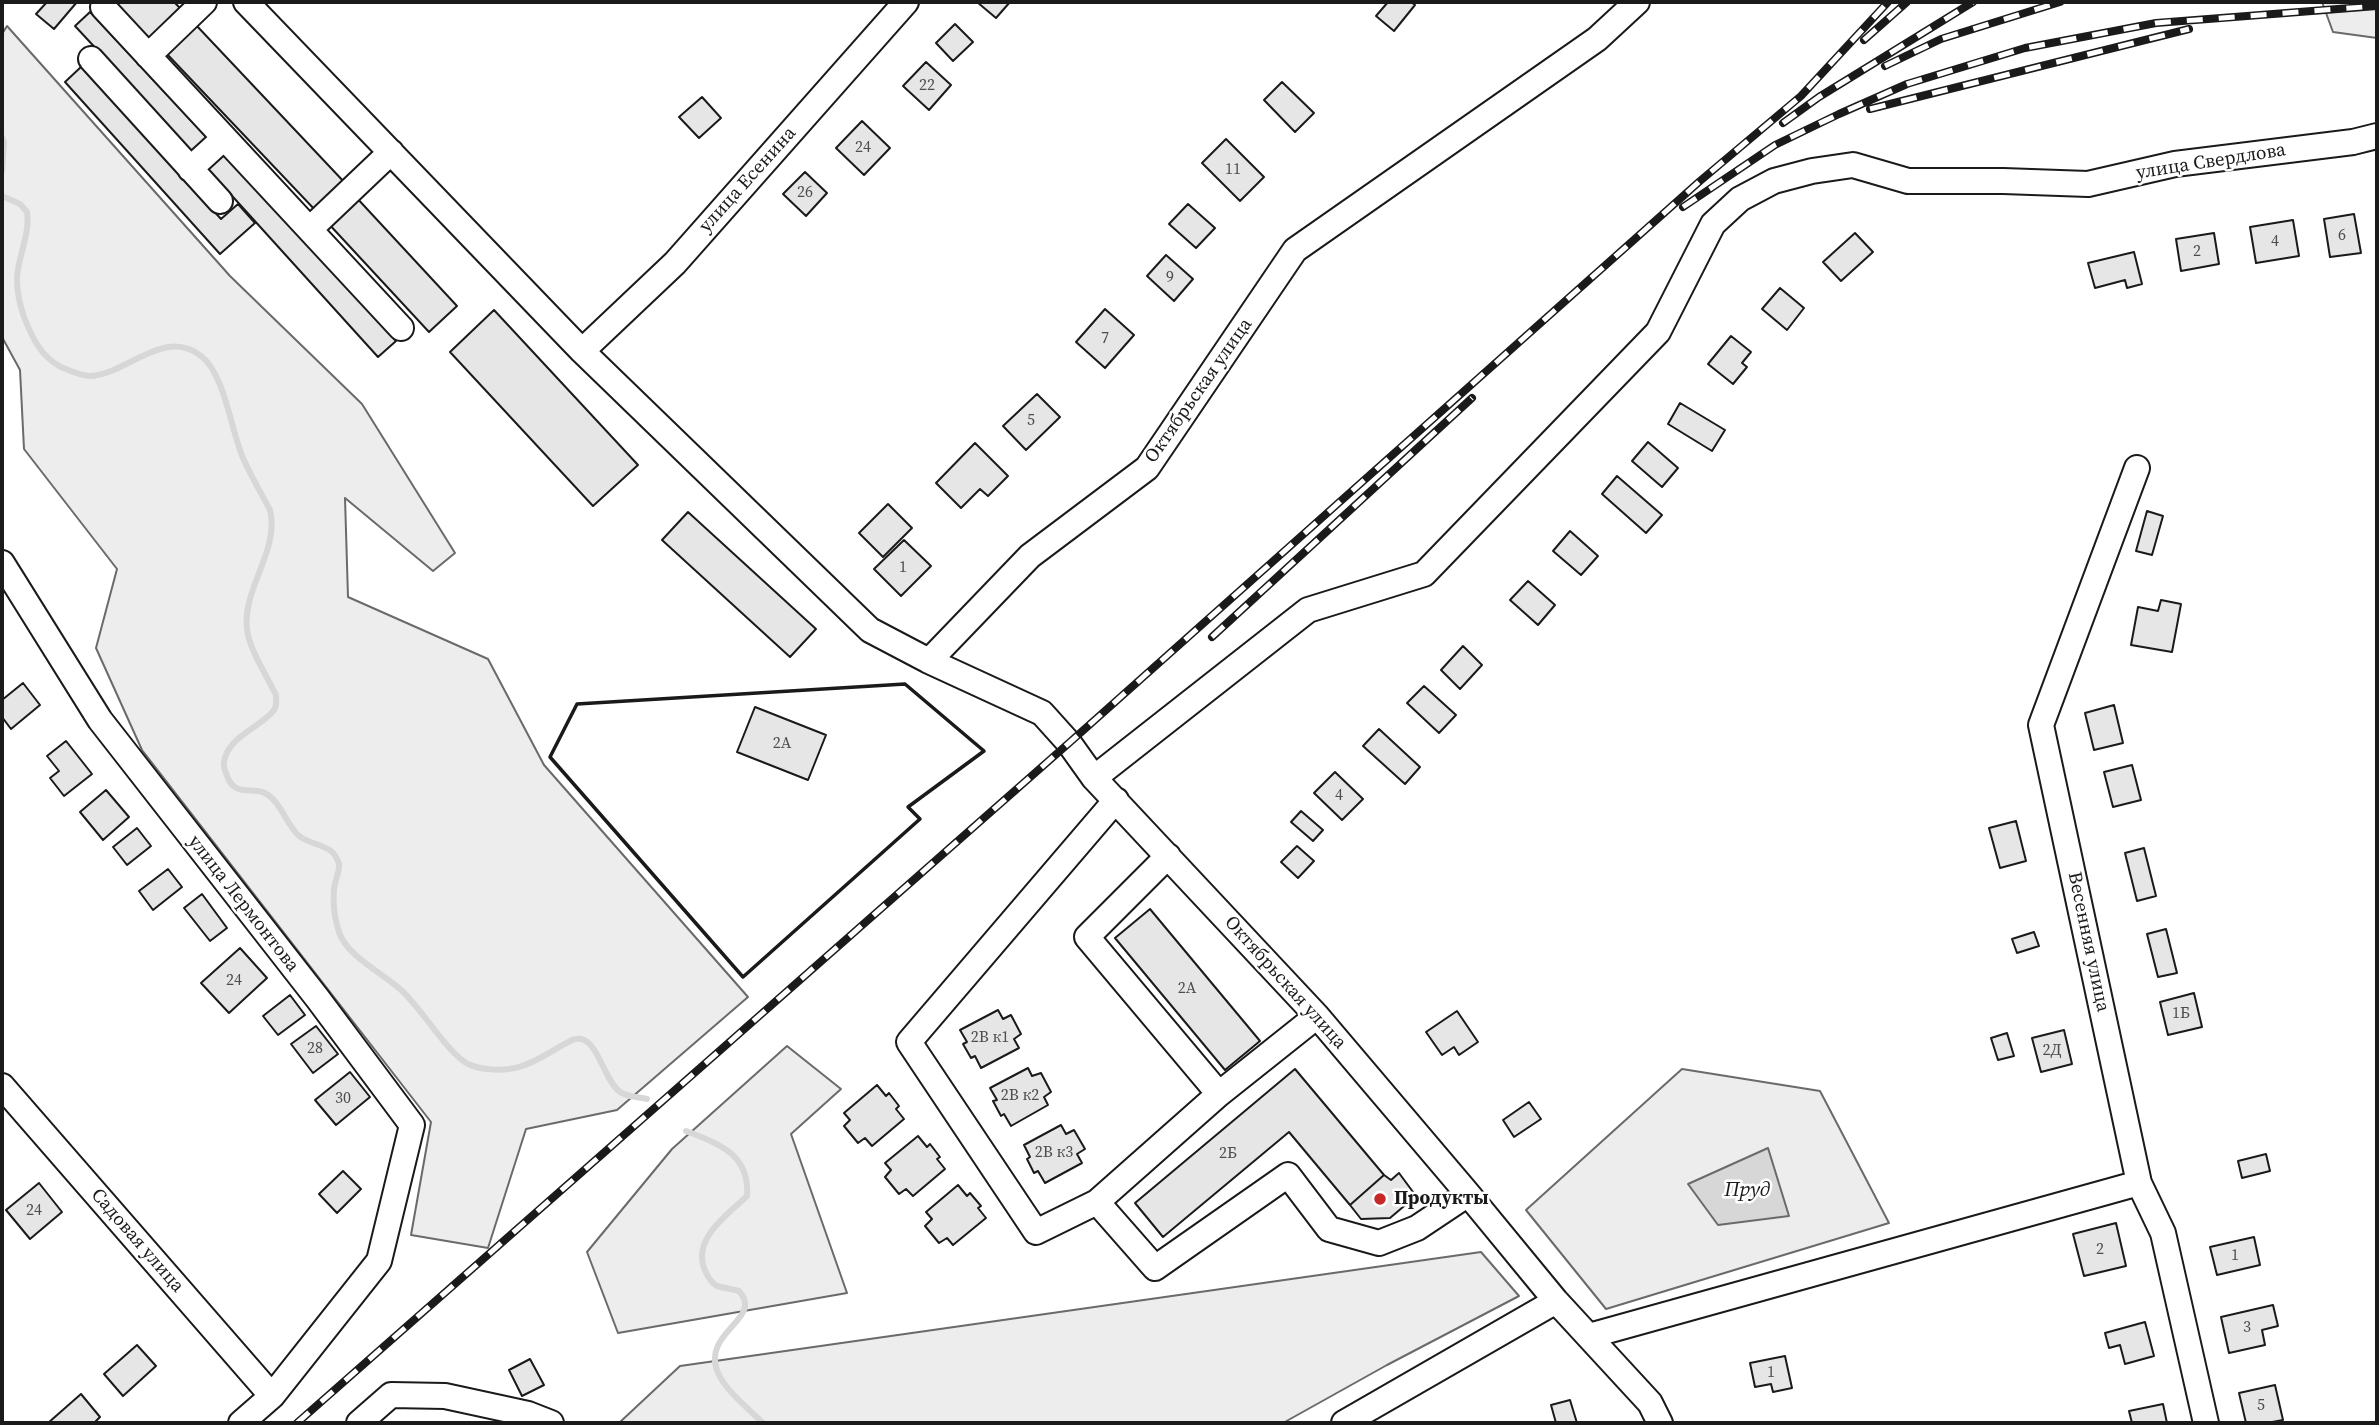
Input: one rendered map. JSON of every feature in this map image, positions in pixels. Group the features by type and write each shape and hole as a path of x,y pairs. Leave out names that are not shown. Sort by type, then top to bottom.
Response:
{"street":[{"path":"148,56 204,2"},
{"path":"246,2 582,351 870,630 929,662"},
{"name":"улица Есенина","path":"582,351 675,263 906,2"},
{"name":"Октябрьская улица","path":"1637,2 1597,39 1296,250 1147,468 1030,556 929,662 1042,713 1069,743 1094,778 1317,1016 1556,1301 1650,1403 1660,1423"},
{"path":"103,7 401,328"},
{"path":"90,60 220,201"},
{"name":"улица Свердлова","path":"1094,778 1308,610 1424,574 1658,332 1713,224 1740,199 1774,181 1812,171 1853,165 1908,181 2088,184 2175,164 2353,142 2377,136"},
{"path":"190,169 224,138"},
{"path":"310,229 391,152"},
{"name":"Весенняя улица","path":"2137,468 2041,725 2139,1183 2163,1233 2206,1423"},
{"name":"улица Лермонтова","path":"2,563 100,720 318,999 412,1125 379,1261 272,1396"},
{"path":"1116,800 909,1042 1035,1232 1097,1202 1219,1094 1317,1016"},
{"path":"1168,856 1087,937 1219,1094"},
{"name":"Садовая улица","path":"2,1086 272,1396"},
{"path":"1097,1202 1155,1268 1287,1175 1329,1229 1378,1243 1417,1228 1468,1194"},
{"path":"1588,1336 2139,1183"},
{"path":"1344,1423 1556,1301"},
{"path":"359,1423 391,1395 445,1396 528,1414 551,1423"},
{"path":"241,1423 272,1396"}],"shaded area":[{"path":"2322,2 2377,2 2377,38 2333,32"},
{"path":"7,26 230,276 362,404 455,553 433,571 345,498 348,597 488,659 544,765 748,997 617,1110 526,1129 488,1248 411,1235 431,1122 142,750 96,648 117,569 24,449 20,370 2,337 2,34"},
{"path":"787,1046 841,1089 791,1134 847,1293 618,1333 587,1252 672,1149"},
{"path":"1682,1069 1820,1091 1889,1223 1606,1309 1526,1210"},
{"path":"1481,1252 1519,1296 1283,1423 619,1423 680,1366"}],"water":[{"name":"Пруд","path":"1768,1148 1789,1216 1718,1225 1688,1184"}],"building":[{"path":"47,2 77,2 54,29 36,14"},
{"path":"113,2 174,2 181,9 150,40"},
{"path":"977,2 1010,2 996,18"},
{"path":"1388,2 1411,2 1415,5 1394,31 1376,16"},
{"path":"90,12 209,140 194,154 75,26"},
{"path":"955,24 973,42 953,61 936,43"},
{"path":"196,25 346,184 317,212 166,53"},
{"path":"926,62 951,85 929,110 903,86"},
{"path":"82,66 221,219 238,204 255,223 220,254 65,82"},
{"path":"1282,82 1314,113 1295,132 1264,100"},
{"path":"702,97 721,118 699,138 679,117"},
{"path":"862,121 890,148 864,175 836,148"},
{"path":"1226,139 1264,177 1240,201 1202,163"},
{"path":"222,150 396,341 378,357 205,166"},
{"path":"805,172 827,193 806,216 783,194"},
{"path":"355,196 457,306 429,332 327,222"},
{"path":"1188,204 1215,228 1196,248 1169,224"},
{"path":"2354,214 2361,253 2330,257 2324,219"},
{"path":"2293,220 2299,256 2256,263 2250,227"},
{"path":"1855,233 1873,252 1841,281 1823,262"},
{"path":"2214,233 2219,264 2181,271 2176,239"},
{"path":"2134,252 2142,284 2127,288 2125,280 2095,288 2088,263"},
{"path":"1166,255 1193,279 1174,301 1147,276"},
{"path":"1780,288 1804,308 1787,330 1762,309"},
{"path":"1105,309 1134,335 1105,368 1076,342"},
{"path":"494,310 638,465 593,506 450,352"},
{"path":"1731,336 1751,352 1742,363 1747,367 1733,384 1708,364"},
{"path":"1037,394 1060,417 1026,450 1003,426"},
{"path":"1680,403 1725,430 1712,451 1668,424"},
{"path":"1648,442 1678,468 1662,487 1632,461"},
{"path":"975,443 1008,476 988,496 980,489 961,508 936,483"},
{"path":"1617,476 1662,515 1646,533 1602,494"},
{"path":"888,504 912,528 883,557 859,533"},
{"path":"2147,511 2163,516 2152,555 2136,551"},
{"path":"688,512 816,629 790,657 662,540"},
{"path":"1570,531 1598,556 1581,575 1553,551"},
{"path":"904,540 931,566 901,596 874,569"},
{"path":"1528,581 1555,605 1538,625 1510,600"},
{"path":"2161,600 2181,604 2172,652 2131,645 2138,607 2158,611"},
{"path":"1463,646 1482,665 1460,689 1441,670"},
{"path":"23,683 40,705 11,729 2,717 2,700"},
{"path":"1424,686 1456,715 1439,733 1407,703"},
{"path":"2114,705 2123,743 2094,750 2085,713"},
{"path":"755,707 826,735 808,780 737,752"},
{"path":"1379,729 1420,767 1405,784 1363,746"},
{"path":"66,741 92,774 64,796 50,778 59,771 47,756"},
{"path":"2132,765 2141,800 2113,807 2104,772"},
{"path":"1335,772 1363,799 1342,820 1314,793"},
{"path":"106,790 129,817 103,840 80,812"},
{"path":"1301,811 1323,830 1313,841 1291,822"},
{"path":"2016,821 2026,861 2000,868 1989,828"},
{"path":"137,828 151,846 127,865 113,847"},
{"path":"1297,846 1314,861 1298,878 1281,862"},
{"path":"2144,848 2156,896 2137,901 2125,853"},
{"path":"168,869 182,887 153,910 139,891"},
{"path":"202,894 227,928 210,941 184,908"},
{"path":"1150,909 1260,1041 1225,1070 1115,938"},
{"path":"2166,929 2177,973 2158,977 2147,934"},
{"path":"2034,932 2039,946 2017,953 2012,939"},
{"path":"240,948 267,978 229,1013 201,983"},
{"path":"2194,993 2202,1027 2168,1035 2160,1002"},
{"path":"290,995 305,1015 278,1035 263,1016"},
{"path":"998,1010 1003,1019 1011,1015 1021,1034 1014,1039 1019,1048 981,1068 975,1056 971,1058 963,1044 967,1042 960,1030"},
{"path":"1457,1011 1478,1042 1459,1055 1454,1047 1442,1055 1426,1032"},
{"path":"316,1026 338,1054 313,1073 291,1044"},
{"path":"2064,1030 2072,1064 2041,1072 2032,1038"},
{"path":"2007,1033 2014,1056 1998,1060 1991,1038"},
{"path":"1028,1068 1032,1076 1041,1073 1051,1092 1044,1097 1048,1105 1011,1126 1004,1114 1001,1116 993,1101 997,1100 990,1088"},
{"path":"1295,1069 1384,1175 1350,1205 1289,1132 1163,1237 1135,1203"},
{"path":"350,1072 370,1097 336,1125 315,1100"},
{"path":"877,1085 886,1096 889,1093 899,1106 896,1109 904,1119 872,1146 865,1138 858,1143 844,1126 850,1120 844,1113"},
{"path":"1529,1102 1541,1119 1514,1137 1503,1120"},
{"path":"1061,1125 1066,1134 1074,1130 1085,1149 1077,1154 1082,1163 1045,1183 1038,1171 1034,1173 1024,1145"},
{"path":"918,1136 927,1147 930,1144 945,1169 913,1196 906,1189 899,1194 885,1177 891,1170 885,1163"},
{"path":"2266,1154 2270,1171 2242,1178 2238,1161"},
{"path":"343,1171 361,1189 337,1213 319,1194"},
{"path":"1399,1173 1416,1196 1390,1218 1361,1219 1350,1205 1384,1175 1391,1180"},
{"path":"39,1183 62,1212 30,1239 6,1210"},
{"path":"958,1185 967,1196 970,1193 981,1206 978,1208 986,1218 953,1245 947,1238 939,1243 925,1226 932,1219 926,1212"},
{"path":"2116,1223 2126,1266 2084,1276 2073,1234"},
{"path":"2254,1237 2260,1265 2217,1275 2210,1247"},
{"path":"2273,1305 2278,1326 2262,1330 2265,1345 2229,1353 2221,1317"},
{"path":"2145,1322 2154,1356 2125,1364 2120,1345 2109,1348 2105,1333"},
{"path":"137,1345 156,1366 123,1396 104,1374"},
{"path":"1785,1356 1792,1388 1773,1392 1771,1384 1755,1387 1750,1363"},
{"path":"530,1359 544,1385 522,1396 509,1370"},
{"path":"2275,1385 2283,1420 2246,1423 2239,1393"},
{"path":"81,1394 100,1417 94,1423 48,1423"},
{"path":"1570,1400 1577,1423 1556,1423 1551,1405"},
{"path":"2163,1404 2167,1423 2132,1423 2129,1411"}],"waterway":[{"path":"2,137 2,171"},
{"path":"2,196 20,204 27,212 26,233 17,275 18,293 30,332 47,357 61,367 91,376 118,368 159,349 187,348 209,364 222,389 243,458 270,510 270,540 250,599 247,629 251,645 276,695 275,708 231,746 226,754 224,767 233,786 265,793 275,801 298,835 327,848 335,855 339,867 334,887 335,911 343,941 357,956 408,997 451,1050 468,1064 478,1068 515,1068 537,1060 572,1040 581,1039 588,1042 620,1092 647,1099"},
{"path":"686,1131 721,1146 730,1153 738,1160 747,1182 747,1196 714,1228 703,1247 702,1257 704,1268 712,1282 717,1286 739,1291 745,1301 739,1319 717,1348 715,1360 719,1375 728,1388 763,1423"}],"railway":[{"path":"297,1423 1069,743 1700,181 1801,96 1888,2"},
{"path":"1864,40 1907,2"},
{"path":"1783,123 1819,97 1973,2"},
{"path":"1885,66 1941,39 2060,2"},
{"path":"1683,207 1775,145 1839,114 1907,84 2025,48 2156,23 2377,6"},
{"path":"1870,109 2189,29"},
{"path":"1212,637 1472,398"}],"wall":[{"path":"905,684 984,751 908,807 920,819 743,977 550,757 577,704 905,684"}],"place":[{"name":"Продукты","path":"1380,1199"}]}
